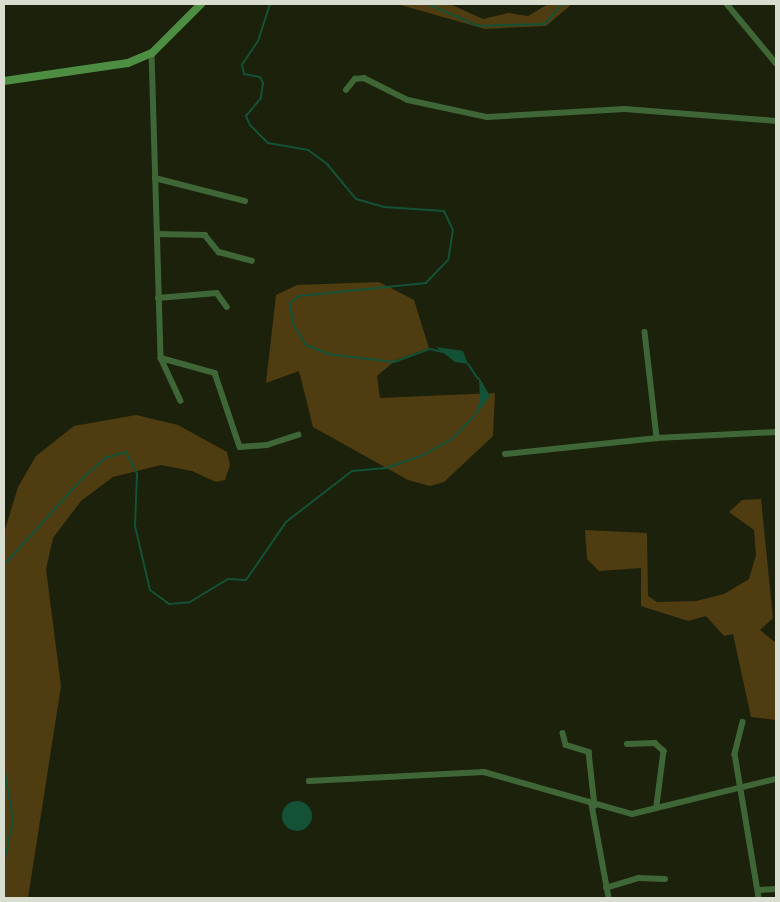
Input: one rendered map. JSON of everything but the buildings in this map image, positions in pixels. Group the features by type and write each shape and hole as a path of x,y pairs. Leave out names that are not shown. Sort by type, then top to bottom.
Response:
{"main road":[{"path":"4,81 128,63 152,53 201,4"}],"street":[{"path":"727,4 776,62"},
{"path":"152,53 160,358 180,401"},
{"path":"346,90 355,78 364,78 408,100 487,117 625,109 776,121"},
{"path":"155,178 245,201"},
{"path":"157,234 205,235 219,252 252,261"},
{"path":"158,298 217,293 227,307"},
{"path":"645,332 657,438"},
{"path":"160,358 215,373 240,447 267,445 298,434"},
{"path":"505,454 657,438 776,432"},
{"path":"743,722 735,754 759,898"},
{"path":"564,733 566,745 589,752 594,806 609,898"},
{"path":"627,744 655,743 664,751 658,806"},
{"path":"309,781 484,772 594,806 632,814 658,806 776,779"},
{"path":"606,888 638,878 665,879"},
{"path":"758,890 776,889"}],"shaded area":[{"path":"397,4 450,4 483,19 508,13 528,16 548,4 572,4 546,26 485,29"},
{"path":"379,282 414,300 429,348 396,360 377,376 380,398 495,393 493,436 444,482 430,486 408,480 313,427 299,371 266,383 276,295 297,285"},
{"path":"436,347 463,351 468,364 455,362"},
{"path":"479,377 490,396 474,418 480,400"},
{"path":"136,415 178,425 227,452 230,465 225,480 216,482 192,471 161,465 113,477 81,501 53,538 46,569 61,686 28,898 4,898 4,533 18,487 36,456 74,426"},
{"path":"761,499 773,618 760,630 776,643 776,720 751,717 733,634 724,636 706,616 688,621 641,606 641,568 599,571 587,559 585,530 647,533 648,596 657,602 696,601 724,594 749,579 756,555 754,530 729,512 742,500"},
{"path":"297,801 308,805 312,816 308,827 297,831 286,827 282,816 286,805"}],"waterway":[{"path":"270,4 258,41 242,65 244,74 260,77 263,83 261,98 246,116 250,125 268,143 308,150 327,164 356,199 384,207 444,211 453,230 448,260 426,283 299,296 290,303 293,324 306,345 328,354 394,362 430,349 443,352"},
{"path":"428,4 478,26 545,24 562,4"},
{"path":"468,364 478,379"},
{"path":"4,565 83,478 105,458 126,452 137,474 135,526 150,590 169,604 190,602 228,579 246,580 286,522 352,471 386,468 423,455 452,439 474,416"},
{"path":"4,767 13,820 4,863"}]}
